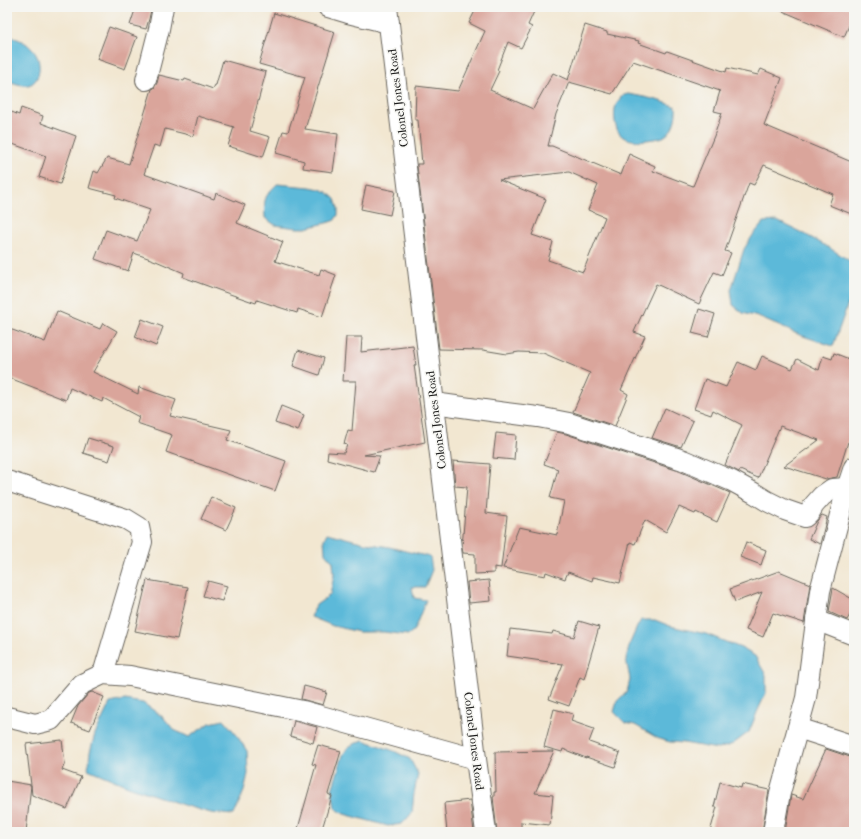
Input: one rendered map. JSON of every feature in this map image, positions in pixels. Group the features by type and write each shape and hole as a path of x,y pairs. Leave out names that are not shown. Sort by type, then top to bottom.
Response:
{"street":[{"path":"146,80 163,7"},
{"path":"328,7 348,13 388,15"},
{"name":"Colonel Jones Road","path":"388,15 476,759 486,832"},
{"path":"434,403 538,417 569,423 683,460 732,481 784,510 804,517 810,512 822,496 832,489 847,488"},
{"path":"773,832 780,793 806,698 820,590 854,467"},
{"path":"7,481 126,519 139,526 142,542 103,674"},
{"path":"816,620 854,634"},
{"path":"7,718 35,724 51,720 82,684 103,674 130,676 303,711 476,759"},
{"path":"798,728 854,746"}],"water":[{"path":"7,36 26,43 37,56 39,71 37,78 32,84 23,85 7,80"},
{"path":"628,94 659,101 676,107 675,120 672,128 666,135 657,139 641,141 623,137 620,134 615,122 616,105 621,96"},
{"path":"277,184 310,187 327,192 335,199 338,208 338,215 334,221 306,228 275,225 265,218 265,199"},
{"path":"777,221 817,241 854,264 854,287 833,346 800,335 758,317 743,313 733,305 731,290 744,249 764,222"},
{"path":"327,533 430,557 432,570 425,587 412,587 414,598 426,600 414,630 408,635 384,632 359,632 333,626 311,617 316,605 330,595 334,575 333,562 325,553 324,539"},
{"path":"641,620 655,620 670,626 706,634 741,648 755,656 766,675 766,693 749,732 733,744 718,749 670,742 659,739 635,725 625,723 614,712 617,701 627,692 630,679 626,659 630,643"},
{"path":"125,700 143,703 163,717 174,730 189,737 210,723 224,720 236,734 247,751 248,774 244,791 234,815 211,813 186,806 128,786 88,769 90,752 95,734 110,703"},
{"path":"363,740 394,751 410,759 418,774 412,813 402,824 388,826 344,814 335,808 332,790 343,755 348,747"}],"building":[{"path":"136,7 151,10 146,29 130,25"},
{"path":"477,7 536,7 528,25 532,27 521,48 508,42 497,70 499,71 490,90 533,109 553,73 568,80 585,25 607,32 607,34 639,41 638,43 666,53 667,51 726,72 727,68 758,75 761,69 782,78 764,125 854,163 854,215 829,205 833,194 764,165 754,185 749,183 725,251 731,253 722,275 714,272 699,304 656,284 634,332 645,336 621,390 628,394 615,426 573,412 590,373 543,353 519,352 507,354 483,350 439,349 417,166 417,164 422,164 418,120 415,120 416,86 458,91 485,31 469,23","holes":["633,61 720,91 714,111 722,113 693,186 653,171 655,166 629,154 621,175 552,146 548,146 556,114 569,82 612,94","569,172 598,185 588,210 605,217 583,272 548,260 553,242 532,235 546,199 499,180"]},
{"path":"773,7 854,7 854,14 844,37"},
{"path":"274,13 335,32 305,129 338,134 333,172 303,168 304,161 276,153 283,131 288,132 305,77 259,64"},
{"path":"109,27 137,37 125,69 97,59"},
{"path":"223,60 266,72 250,131 270,137 263,157 228,146 234,127 198,116 193,136 165,129 160,147 154,145 144,174 214,199 216,193 245,205 237,223 283,242 275,261 319,275 321,269 336,275 322,317 298,309 297,313 257,300 256,303 183,277 184,273 134,253 128,271 95,259 106,230 137,241 150,210 115,198 116,195 89,188 94,171 98,173 107,158 129,164 152,89 157,83 159,75 184,81 185,79 213,89 216,85"},
{"path":"21,108 43,116 41,123 76,136 60,184 39,177 46,156 7,142 7,110 19,115"},
{"path":"366,185 395,191 390,215 361,209"},
{"path":"699,309 715,314 708,337 692,333"},
{"path":"57,311 100,329 103,323 117,331 93,372 138,394 139,387 176,400 170,416 231,430 227,440 286,461 275,491 166,452 172,435 137,423 139,417 103,398 102,402 70,388 66,400 7,377 7,328 45,342"},
{"path":"142,319 163,327 156,346 135,337"},
{"path":"346,337 362,337 361,352 413,346 416,365 414,365 425,442 364,455 380,456 374,472 327,459 328,452 344,453 347,445 344,444 348,430 352,431 356,381 343,381"},
{"path":"298,350 324,358 319,375 293,366"},
{"path":"834,353 854,361 854,435 852,443 848,442 837,477 826,479 784,466 819,440 780,426 758,478 740,470 739,472 725,465 742,425 713,410 711,415 694,409 705,379 726,387 738,362 756,370 762,356 792,369 797,359 819,370 823,356 832,359"},
{"path":"281,406 304,415 298,431 275,423"},
{"path":"665,408 693,421 681,447 652,438"},
{"path":"557,432 679,471 730,493 717,522 696,512 695,514 679,507 666,532 645,520 635,544 630,542 620,583 593,577 592,581 568,572 565,579 546,572 545,576 503,568 519,527 557,535 564,501 550,498 558,469 544,464"},
{"path":"496,433 516,435 514,460 493,458"},
{"path":"88,438 114,446 109,461 83,453"},
{"path":"453,461 490,464 486,513 507,516 501,568 494,567 494,573 475,574 475,554 463,553 462,547 467,487 455,486"},
{"path":"211,497 236,508 226,530 201,519"},
{"path":"822,515 827,517 820,544 809,539 817,521"},
{"path":"746,542 766,550 761,565 740,557"},
{"path":"779,571 810,584 804,623 773,613 763,637 746,630 762,592 735,602 730,589"},
{"path":"147,580 188,587 177,639 135,631"},
{"path":"489,580 491,601 469,603 467,582"},
{"path":"208,581 227,586 222,601 203,596"},
{"path":"833,588 854,600 854,608 847,620 829,612"},
{"path":"579,621 599,627 584,679 580,677 569,706 549,699 563,664 507,656 510,629 552,634 553,631 574,637"},
{"path":"304,686 327,692 323,705 301,699"},
{"path":"92,692 104,697 90,730 71,723 78,706 89,693"},
{"path":"554,709 573,714 571,721 594,729 589,742 620,753 615,767 563,749 562,752 544,747"},
{"path":"294,721 317,727 313,743 290,736"},
{"path":"62,740 65,763 62,770 81,777 67,809 32,795 26,744"},
{"path":"318,745 341,751 328,794 332,796 321,832 297,832 316,765 312,764"},
{"path":"826,749 854,757 854,818 848,832 785,832 791,795 803,799"},
{"path":"554,751 535,793 553,795 550,825 521,822 521,832 497,832 493,797 494,792 496,792 495,752"},
{"path":"7,781 31,785 26,832 7,830"},
{"path":"720,782 741,788 742,784 769,790 762,832 710,832 717,807 714,807"},
{"path":"470,800 474,832 447,832 444,803"}]}
